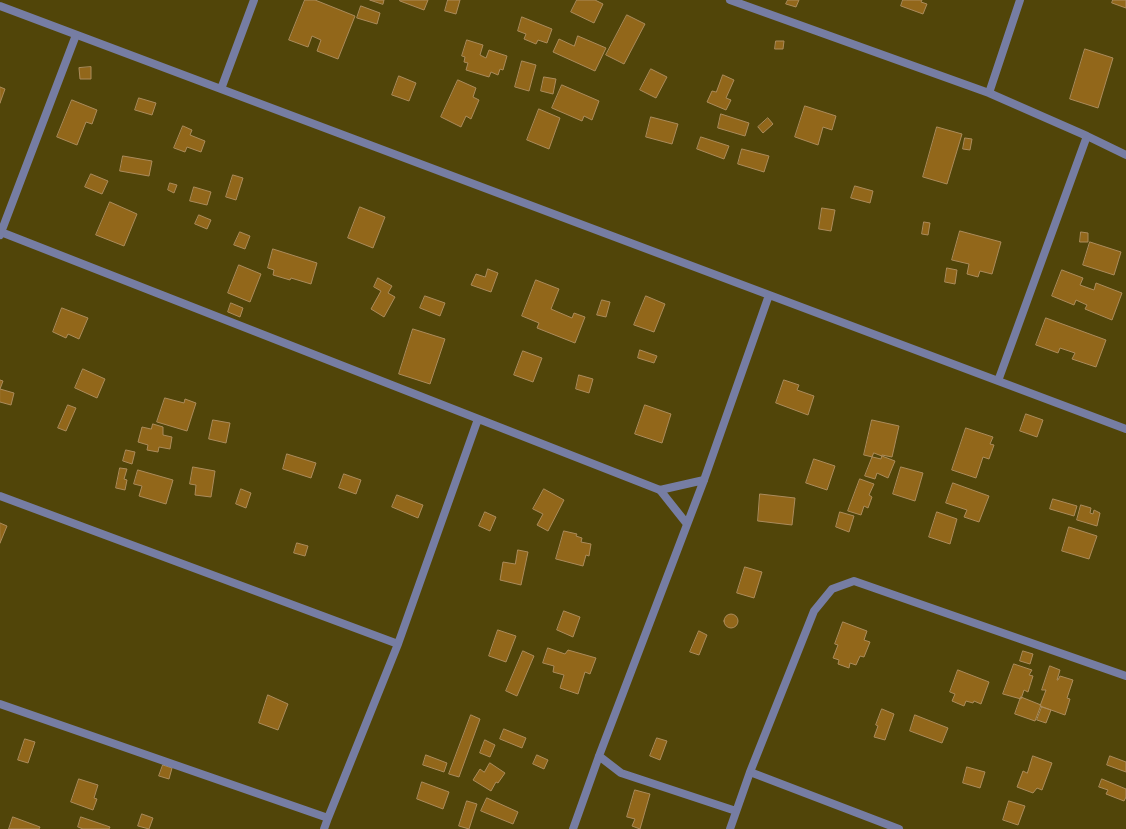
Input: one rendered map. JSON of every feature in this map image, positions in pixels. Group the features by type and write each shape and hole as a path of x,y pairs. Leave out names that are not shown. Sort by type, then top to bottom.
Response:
{"street":[{"path":"221,89 254,0"},
{"path":"730,0 989,93 1088,136 1126,155"},
{"path":"989,93 1020,0"},
{"path":"0,6 1126,429"},
{"path":"76,34 0,233 660,490 687,524"},
{"path":"998,381 1088,136"},
{"path":"573,829 599,756 704,480 770,295"},
{"path":"324,829 398,644 478,419"},
{"path":"660,490 704,480"},
{"path":"0,496 398,644"},
{"path":"730,829 750,772 814,611 832,589 854,581 1126,676"},
{"path":"0,704 328,818"},
{"path":"599,756 621,773 736,811"},
{"path":"750,772 899,829"}],"building":[{"path":"305,0 315,0 355,16 338,59 317,51 321,40 312,36 308,47 289,40"},
{"path":"370,0 384,0 383,4"},
{"path":"400,0 428,0 424,10"},
{"path":"448,0 460,0 456,14 445,11"},
{"path":"577,0 595,0 603,4 594,23 571,12"},
{"path":"788,0 799,0 796,7 786,4"},
{"path":"903,0 922,0 921,2 927,4 923,14 901,6"},
{"path":"1113,0 1126,0 1126,8 1112,3"},
{"path":"361,6 380,13 377,24 357,18"},
{"path":"627,15 645,24 624,64 606,55"},
{"path":"522,17 552,29 547,43 538,40 536,44 524,39 526,34 518,31"},
{"path":"578,36 606,48 595,71 553,52 559,39 574,46"},
{"path":"467,40 483,45 480,55 486,58 489,50 507,56 503,70 500,69 498,75 491,72 489,77 466,70 468,63 464,62 465,57 462,56"},
{"path":"776,41 784,41 783,49 775,49"},
{"path":"1085,49 1113,58 1098,108 1070,99"},
{"path":"522,61 536,65 529,91 515,87"},
{"path":"91,67 91,79 80,79 79,68"},
{"path":"651,69 667,77 656,98 640,90"},
{"path":"723,75 734,80 726,98 731,100 726,110 707,102 712,91 716,92"},
{"path":"399,76 416,83 409,101 392,95"},
{"path":"544,77 556,79 553,94 541,91"},
{"path":"458,80 476,88 473,97 479,100 471,119 466,116 461,127 441,117"},
{"path":"562,85 599,101 592,120 584,116 582,121 552,108"},
{"path":"0,87 5,89 0,103"},
{"path":"139,98 156,103 152,115 135,110"},
{"path":"72,100 97,110 92,124 86,122 77,145 57,137"},
{"path":"805,106 836,116 832,130 823,127 818,145 795,137"},
{"path":"539,109 560,118 549,149 527,140"},
{"path":"721,114 749,123 745,136 718,128"},
{"path":"651,117 678,124 672,144 646,137"},
{"path":"768,118 773,124 763,133 758,127"},
{"path":"183,126 192,130 190,135 205,141 201,152 187,147 185,152 174,148"},
{"path":"937,127 962,134 947,184 923,177"},
{"path":"701,137 729,146 724,159 697,149"},
{"path":"965,138 972,139 970,150 963,149"},
{"path":"742,149 769,156 764,172 738,164"},
{"path":"123,156 152,161 149,176 120,171"},
{"path":"91,174 108,181 102,194 85,187"},
{"path":"233,175 243,178 236,200 226,197"},
{"path":"170,183 177,185 174,193 168,190"},
{"path":"855,186 873,191 870,203 851,198"},
{"path":"194,187 211,192 207,205 190,201"},
{"path":"110,202 137,214 124,246 96,235"},
{"path":"360,207 385,217 373,248 348,238"},
{"path":"822,208 835,210 831,231 819,229"},
{"path":"199,215 211,220 207,229 195,224"},
{"path":"924,222 930,223 928,235 922,234"},
{"path":"960,231 1001,242 992,274 980,271 978,277 967,274 969,264 952,260"},
{"path":"240,232 250,236 245,249 234,245"},
{"path":"1081,232 1088,233 1088,242 1080,242"},
{"path":"1090,242 1121,252 1114,275 1083,265"},
{"path":"273,249 317,263 311,284 291,278 290,280 273,275 274,270 268,268"},
{"path":"239,265 261,274 250,302 228,293"},
{"path":"947,268 957,270 955,284 945,282"},
{"path":"488,269 498,273 491,292 471,285 476,274 485,277"},
{"path":"1062,270 1083,278 1080,285 1094,290 1096,283 1122,293 1112,320 1085,309 1087,305 1076,300 1074,305 1052,296"},
{"path":"378,278 392,286 388,293 395,297 384,317 371,309 381,291 374,287"},
{"path":"536,280 559,289 551,309 572,318 574,313 585,317 575,343 537,328 539,323 522,316"},
{"path":"425,296 445,303 440,316 420,308"},
{"path":"646,296 665,304 654,332 634,325"},
{"path":"602,300 610,302 606,317 597,315"},
{"path":"231,303 243,308 240,317 228,312"},
{"path":"62,308 88,318 79,339 68,334 66,338 53,332"},
{"path":"1046,318 1106,340 1096,367 1072,359 1075,353 1060,348 1058,353 1036,345"},
{"path":"413,329 445,339 430,384 399,374"},
{"path":"640,350 657,356 654,363 638,358"},
{"path":"523,351 542,358 533,382 514,375"},
{"path":"83,369 105,379 97,398 75,388"},
{"path":"579,375 593,379 589,393 576,389"},
{"path":"0,380 3,381 0,389"},
{"path":"784,380 799,385 797,390 814,396 808,415 776,403"},
{"path":"0,389 14,393 11,405 0,402"},
{"path":"165,398 184,403 185,399 196,403 187,431 157,422"},
{"path":"68,405 76,408 66,431 58,428"},
{"path":"645,405 671,414 662,443 635,434"},
{"path":"1026,414 1043,420 1037,437 1020,431"},
{"path":"213,420 230,423 226,443 209,439"},
{"path":"872,420 899,426 892,457 882,455 881,459 864,455"},
{"path":"153,424 163,427 163,435 172,437 170,449 159,447 158,452 147,450 148,445 138,442 142,427 151,429"},
{"path":"966,428 993,437 990,444 994,445 989,459 983,457 976,478 952,470"},
{"path":"126,450 135,452 132,464 123,461"},
{"path":"874,453 895,461 888,478 877,473 875,479 865,476"},
{"path":"287,454 316,463 311,478 283,469"},
{"path":"814,459 835,466 827,490 806,483"},
{"path":"193,467 215,471 211,497 195,495 196,485 190,484"},
{"path":"901,467 923,473 915,501 893,494"},
{"path":"120,468 127,469 124,479 127,480 125,490 116,488"},
{"path":"138,470 173,480 166,504 139,496 142,486 134,484"},
{"path":"344,474 361,480 356,494 339,488"},
{"path":"860,479 874,484 869,495 872,497 868,508 864,506 861,515 848,511"},
{"path":"953,483 989,496 979,522 964,517 967,510 946,503"},
{"path":"241,489 251,493 246,508 236,504"},
{"path":"544,489 564,500 548,531 537,525 543,514 533,509"},
{"path":"760,494 795,498 792,525 758,521"},
{"path":"397,495 423,505 418,518 392,507"},
{"path":"1053,499 1077,506 1074,516 1050,509"},
{"path":"1081,505 1091,508 1090,513 1093,514 1094,510 1100,513 1097,526 1077,520"},
{"path":"485,512 496,517 490,531 479,526"},
{"path":"840,512 854,516 849,532 836,527"},
{"path":"937,512 957,519 950,544 929,537"},
{"path":"0,523 7,526 0,543"},
{"path":"1069,527 1097,536 1089,559 1062,551"},
{"path":"564,531 577,534 576,536 582,538 581,542 591,544 589,556 586,555 583,566 556,559"},
{"path":"297,543 308,546 305,556 294,553"},
{"path":"518,550 528,552 521,585 500,580 503,562 515,564"},
{"path":"745,567 762,572 754,598 737,593"},
{"path":"564,611 580,617 573,637 557,630"},
{"path":"731,614 736,616 738,621 736,626 731,628 726,626 724,621 726,616"},
{"path":"843,622 867,631 864,640 870,642 864,657 860,656 856,665 850,663 849,668 838,664 839,660 833,658 838,645 835,644"},
{"path":"498,630 516,636 506,662 489,656"},
{"path":"699,631 707,635 699,655 690,652"},
{"path":"548,648 565,654 568,650 596,658 590,674 585,672 578,694 560,688 564,675 553,672 554,666 543,663"},
{"path":"523,651 534,656 517,696 506,691"},
{"path":"1023,651 1033,654 1030,664 1020,661"},
{"path":"1014,664 1032,670 1029,675 1033,676 1028,692 1024,690 1021,699 1003,694"},
{"path":"1050,666 1060,670 1057,680 1060,676 1073,680 1067,698 1070,699 1065,715 1040,706 1046,690 1042,690"},
{"path":"958,670 989,682 981,704 974,701 973,703 966,701 964,706 952,701 955,694 950,692"},
{"path":"268,695 288,704 278,730 259,723"},
{"path":"1021,697 1041,705 1035,721 1015,714"},
{"path":"1042,707 1051,710 1046,723 1037,720"},
{"path":"882,709 894,714 885,740 874,737 878,726 876,725"},
{"path":"471,715 480,719 459,777 449,774"},
{"path":"915,715 948,728 942,743 910,731"},
{"path":"504,729 526,738 522,748 500,739"},
{"path":"657,738 667,741 660,760 650,756"},
{"path":"25,739 35,742 28,763 18,760"},
{"path":"485,740 495,745 490,757 480,753"},
{"path":"426,755 447,763 444,772 423,765"},
{"path":"537,755 548,760 544,769 533,764"},
{"path":"1033,756 1052,763 1042,790 1037,788 1033,793 1017,787 1023,771 1027,773"},
{"path":"1110,756 1126,762 1126,772 1107,765"},
{"path":"490,763 505,773 498,783 496,782 491,791 473,780 480,769 484,772"},
{"path":"163,765 172,768 169,779 159,776"},
{"path":"967,767 985,772 980,788 963,783"},
{"path":"79,779 98,785 94,798 97,799 93,810 71,802"},
{"path":"1102,779 1126,789 1126,797 1124,801 1106,794 1108,790 1099,787"},
{"path":"422,782 449,792 443,809 417,799"},
{"path":"635,790 650,794 640,829 632,826 635,819 627,817"},
{"path":"487,798 518,812 513,824 481,811"},
{"path":"467,801 477,804 469,829 459,826"},
{"path":"1009,801 1025,806 1018,825 1003,820"},
{"path":"142,814 153,818 149,829 138,826"},
{"path":"13,817 40,827 39,829 9,829"},
{"path":"81,817 110,827 109,829 83,829 78,827"}]}
